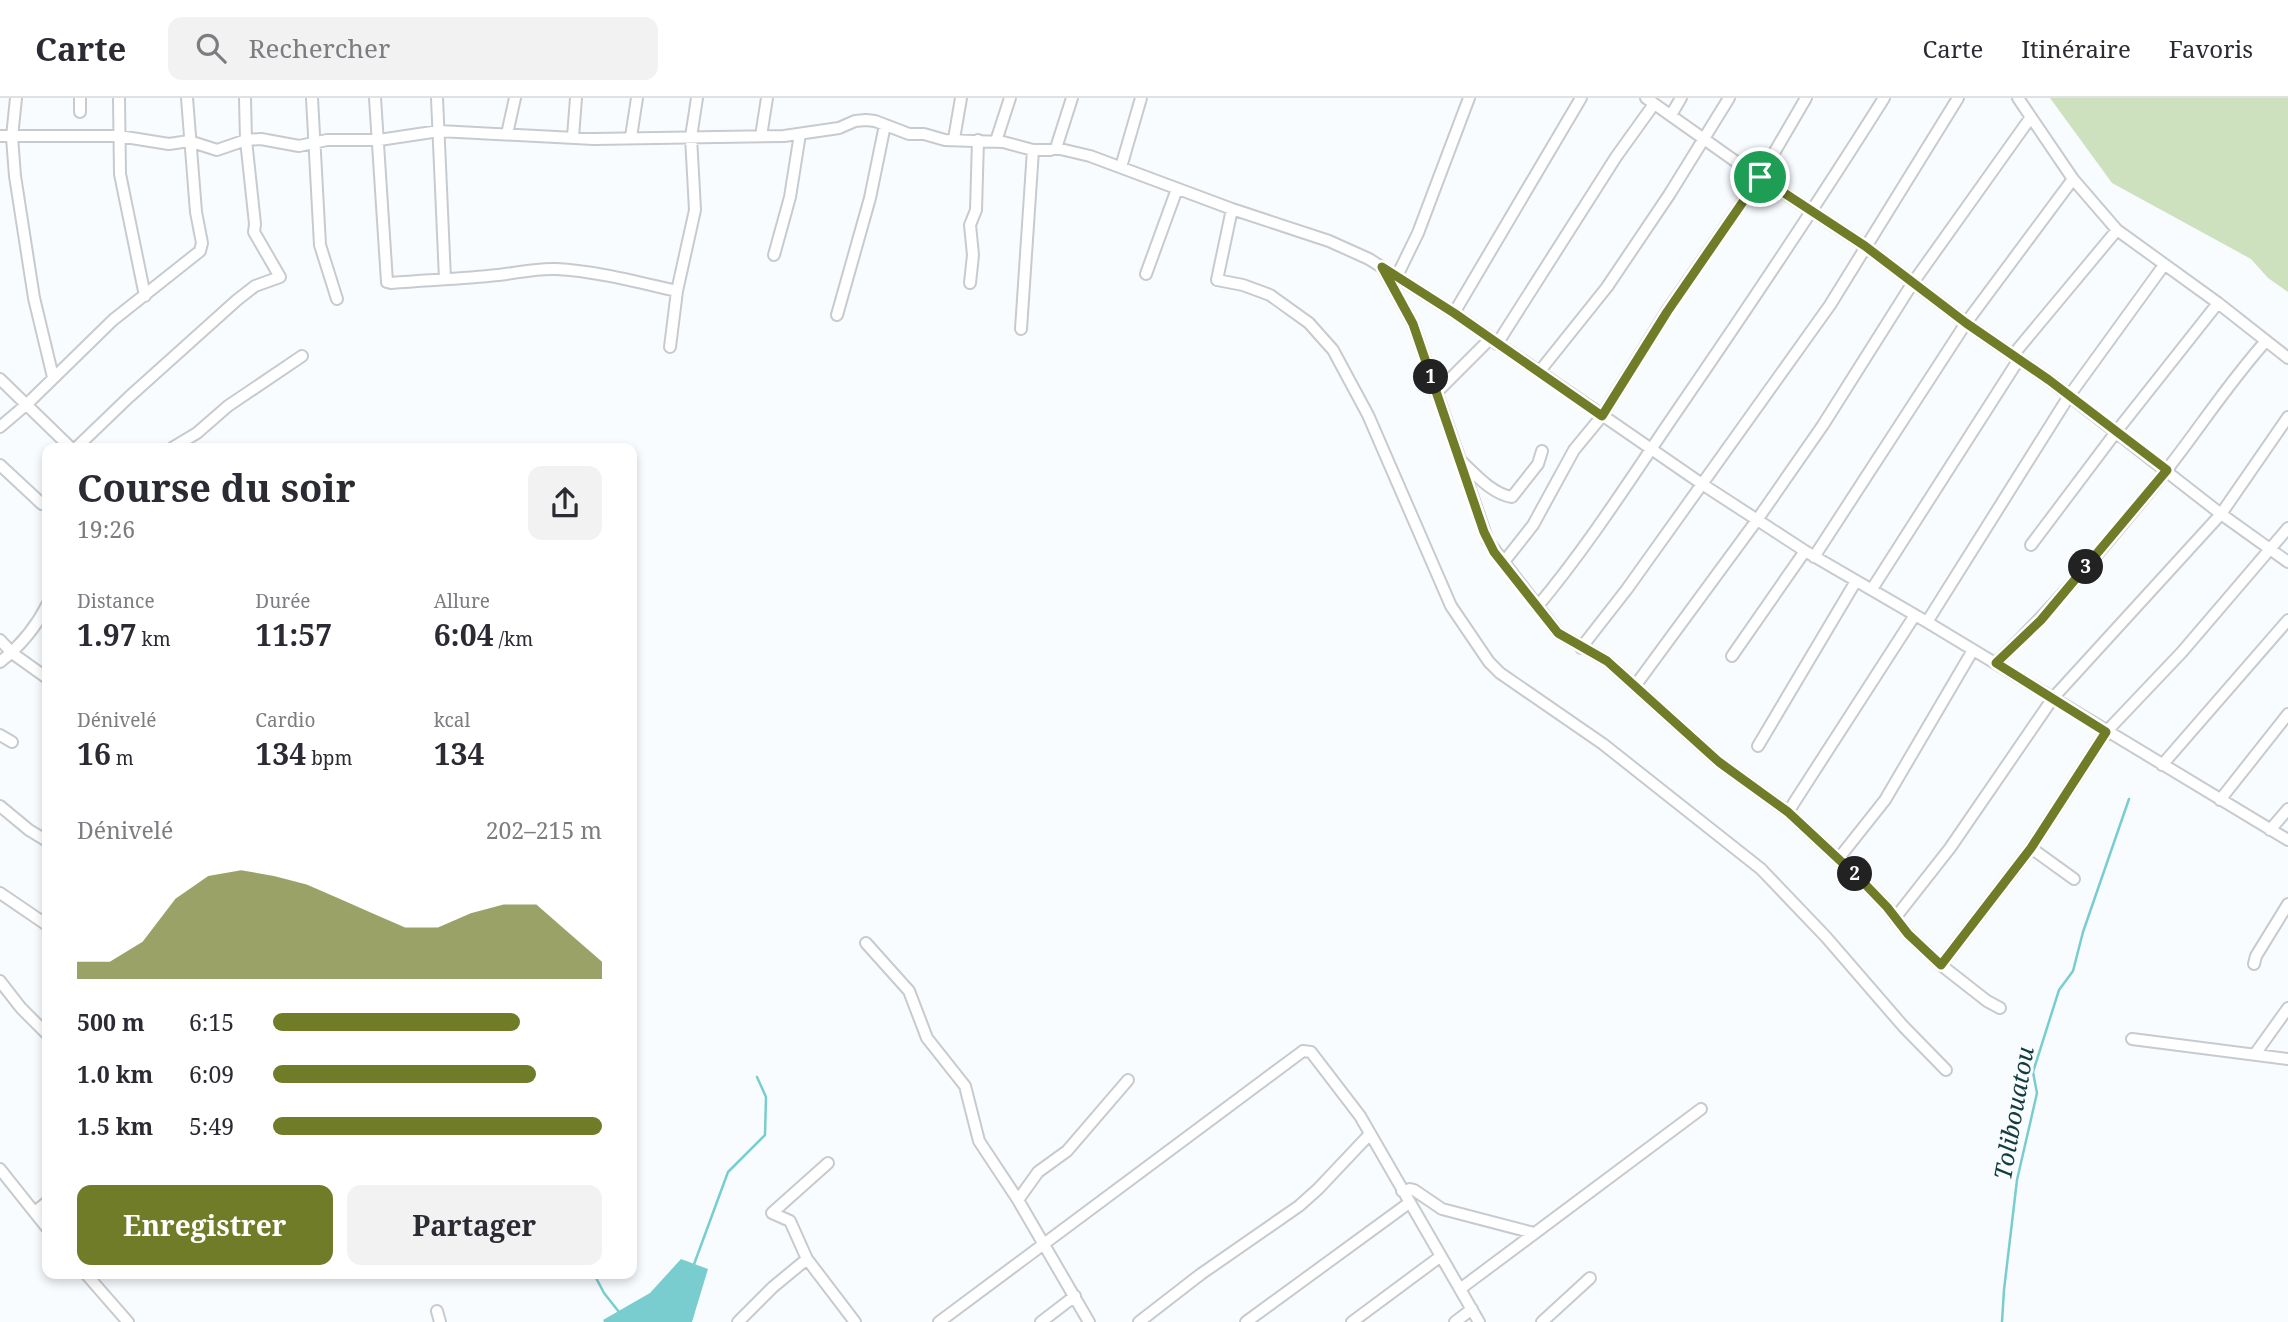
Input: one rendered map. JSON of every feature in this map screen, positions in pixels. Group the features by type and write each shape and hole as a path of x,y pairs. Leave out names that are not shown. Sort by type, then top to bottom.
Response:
{"street":[{"path":"16,98 12,137 15,176 34,298 53,377"},
{"path":"80,98 80,112"},
{"path":"119,98 124,200 145,296"},
{"path":"0,427 113,320 196,256 202,248 196,212 187,98"},
{"path":"79,443 237,300 255,286 280,277 254,232 245,98"},
{"path":"312,98 320,245 337,299"},
{"path":"376,98 385,279 391,283 556,269 677,290"},
{"path":"438,98 445,279"},
{"path":"507,135 515,98"},
{"path":"573,137 576,98"},
{"path":"631,137 637,98"},
{"path":"670,347 677,290 695,209 691,137 697,98"},
{"path":"761,136 767,98"},
{"path":"954,139 961,98"},
{"path":"996,141 1010,98"},
{"path":"1056,148 1072,98"},
{"path":"1121,167 1141,98"},
{"path":"1397,276 1418,233 1469,98"},
{"path":"1454,313 1581,98"},
{"path":"1671,115 1681,98"},
{"path":"1539,372 1607,287 1669,195 1729,98"},
{"path":"1503,563 1533,525 1574,450 1602,416 1667,312 1760,177 1806,98"},
{"path":"1537,607 1564,574 1813,212 1884,98"},
{"path":"1581,648 1613,608 1829,304 1958,98"},
{"path":"2018,98 2073,179 2117,230 2288,358"},
{"path":"1436,393 1494,341 1650,101 1865,246 1912,284 2069,396 2221,514 2288,562"},
{"path":"1635,686 1757,520 1823,425 1912,284 2031,117"},
{"path":"0,136 119,136 169,144 189,141 217,150 261,139 299,146 342,139 379,140 439,131 573,137 761,136 800,134 839,128 866,120 909,134 996,141 1033,150 1056,148 1121,167 1232,209 1329,241 1382,267 1809,554 1996,663 2288,840"},
{"path":"837,315 870,198 885,125"},
{"path":"774,255 790,197 800,134"},
{"path":"970,283 973,255 970,225 976,210 978,140"},
{"path":"1021,330 1033,150"},
{"path":"1732,656 1809,554 1966,323 2073,179"},
{"path":"1146,274 1177,188"},
{"path":"1232,209 1217,280 1243,285 1270,295 1309,323 1333,350 1368,415 1451,606 1489,662 1508,681 1603,744 1760,869 1826,937 1903,1027 1946,1070"},
{"path":"1872,589 2016,357 2117,230"},
{"path":"1927,622 2069,396 2164,265"},
{"path":"1382,267 1413,324 1484,532 1494,552 1558,633 1607,661 1719,762 1788,812 1839,858 1908,934 1941,965 2000,1008"},
{"path":"2031,545 2218,303"},
{"path":"1996,663 2041,620 2167,470 2266,341"},
{"path":"180,443 197,433 228,406 302,356"},
{"path":"0,379 69,443"},
{"path":"1895,918 1937,866 2053,698 2221,514 2288,417"},
{"path":"1459,459 1486,484 1511,497 1538,464 1542,451"},
{"path":"0,465 42,504"},
{"path":"1941,965 2031,848 2106,732 2182,652 2288,528"},
{"path":"1758,746 1856,580"},
{"path":"1788,812 1915,615"},
{"path":"0,662 12,653 42,616"},
{"path":"2162,765 2288,620"},
{"path":"0,640 12,653 42,674"},
{"path":"1839,858 1885,800 1973,650"},
{"path":"2220,800 2288,715"},
{"path":"0,735 12,742"},
{"path":"0,806 42,832"},
{"path":"2270,830 2288,809"},
{"path":"2031,848 2074,879"},
{"path":"0,893 42,922"},
{"path":"2254,964 2256,956 2288,904"},
{"path":"866,943 908,991 927,1038 965,1086 979,1141 1018,1200 1089,1322"},
{"path":"0,981 20,1008 42,1029"},
{"path":"2255,1054 2288,1008"},
{"path":"2132,1039 2288,1059"},
{"path":"939,1322 1303,1051 1311,1052 1334,1080 1370,1134 1479,1322"},
{"path":"1018,1200 1038,1172 1066,1151 1128,1080"},
{"path":"1460,1289 1701,1109"},
{"path":"1139,1322 1201,1274 1299,1206 1370,1134"},
{"path":"828,1163 772,1213 790,1221 807,1259 855,1322"},
{"path":"0,1169 42,1221"},
{"path":"1402,1191 1414,1190 1442,1209 1534,1233"},
{"path":"1246,1322 1409,1203"},
{"path":"35,1212 42,1206"},
{"path":"1352,1322 1441,1256"},
{"path":"738,1322 773,1287 807,1259"},
{"path":"1542,1322 1590,1278"},
{"path":"90,1279 128,1322"},
{"path":"1041,1322 1074,1296"},
{"path":"1455,1322 1472,1309"}],"green space":[{"path":"2050,98 2288,98 2288,292 2268,278 2251,259 2112,183"}],"water":[{"path":"681,1259 708,1269 692,1322 604,1322 603,1320 650,1293"}],"waterway":[{"name":"Tolibouatou","path":"2002,1322 2017,1180 2037,1093 2033,1072 2059,990 2073,971 2083,932 2129,799"},
{"path":"693,1267 728,1172 765,1135 766,1097 757,1077"},
{"path":"597,1279 619,1312"}],"route":[{"path":"1760,177 1865,246 1912,284 2049,380 2167,470 2041,620 1996,663 2106,732 2031,848 1941,965 1908,934 1887,907 1839,858 1788,812 1719,762 1607,661 1558,633 1537,607 1488,541 1413,324 1382,267 1454,313 1602,416 1667,312 1760,177"}]}
